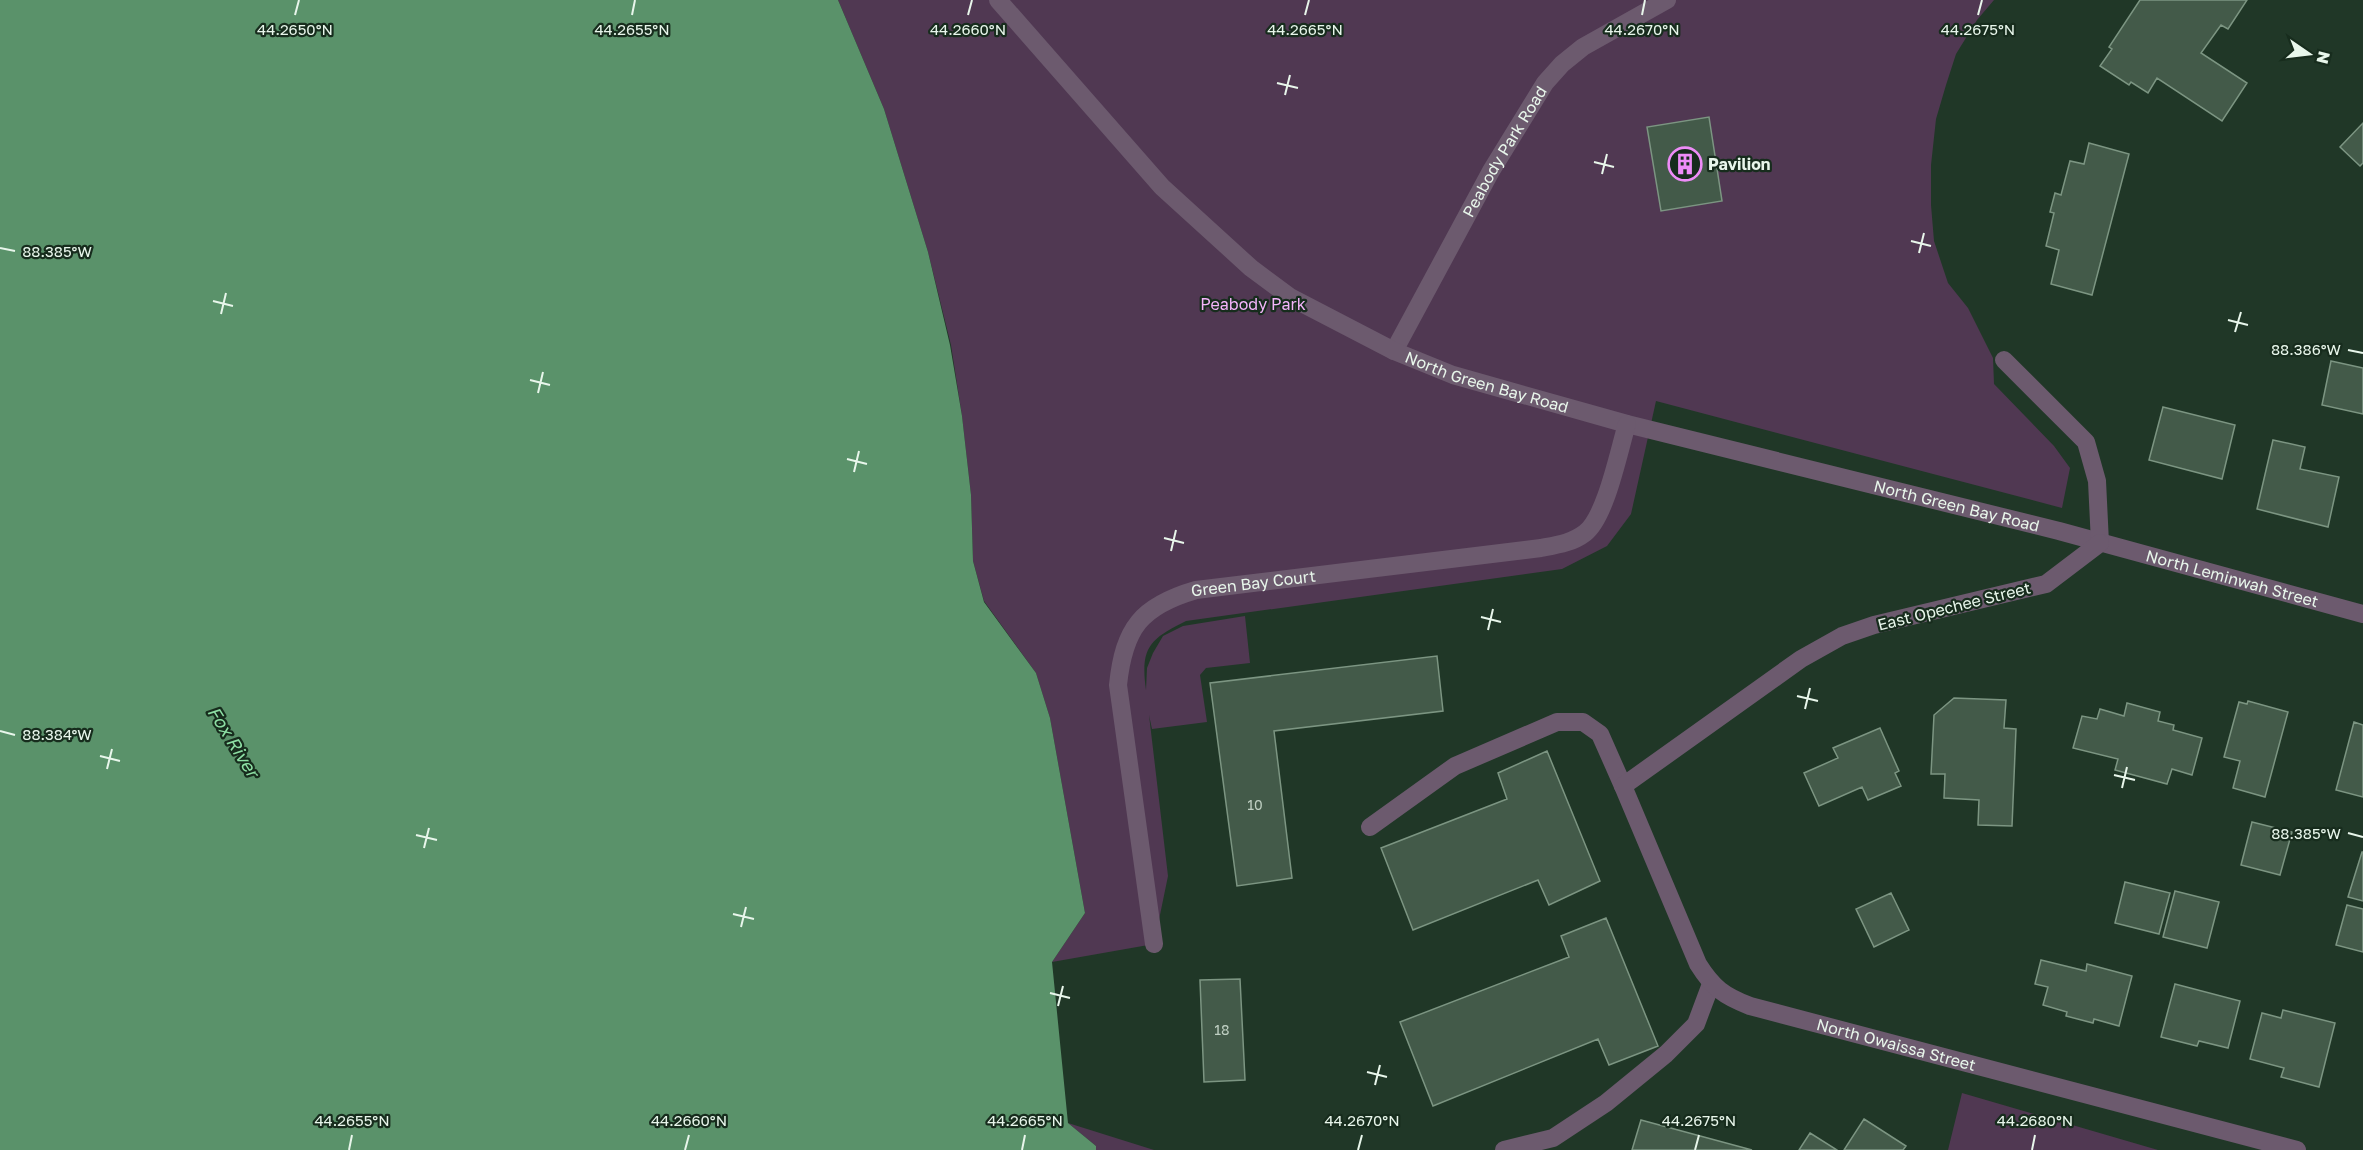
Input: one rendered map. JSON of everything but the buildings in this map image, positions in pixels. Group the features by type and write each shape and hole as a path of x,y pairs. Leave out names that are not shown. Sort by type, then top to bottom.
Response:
{"street":[{"name":"North Green Bay Road","path":"998,0 1162,187 1251,268 1290,297 1394,351 1453,375 1627,424 2100,543"},
{"name":"Peabody Park Road","path":"1394,351 1491,171 1545,83 1562,64 1583,47 1667,0"},
{"path":"2004,360 2086,442 2097,481 2100,543"},
{"name":"Green Bay Court","path":"1154,944 1118,685 1121,657 1134,628 1148,610 1170,597 1196,590 1568,543 1587,532 1603,507 1627,424"},
{"name":"North Leminwah Street","path":"2100,543 2363,614"},
{"name":"East Opechee Street","path":"1623,786 1801,659 1842,636 1874,625 2046,584 2100,543"},
{"name":"North Owaissa Street","path":"1370,827 1455,766 1557,722 1583,722 1600,734 1698,964 1711,984 1730,998 1750,1006 2297,1150"},
{"path":"1504,1150 1553,1138 1606,1103 1666,1054 1696,1024 1711,984"}],"green space":[{"name":"Peabody Park","path":"838,0 1994,0 1977,20 1956,54 1936,119 1931,165 1934,241 1948,283 1968,308 1993,358 1994,384 2054,446 2070,468 2062,508 1656,401 1631,514 1607,546 1562,569 1186,621 1156,639 1150,646 1145,664 1146,690 1147,668 1153,653 1163,636 1183,626 1245,616 1250,663 1206,668 1200,675 1207,722 1152,729 1149,715 1168,876 1154,944 1052,962 1085,913 1050,718 1036,673 984,601 973,561 971,495 951,345 928,252 884,109"},
{"path":"1962,1093 2158,1150 1948,1150"},
{"path":"1068,1123 1154,1150 1096,1150 1096,1146"}],"water":[{"name":"Fox River","path":"0,0 838,0 884,109 928,252 950,345 962,416 971,495 973,561 984,602 1036,673 1050,718 1085,913 1052,962 1068,1123 1096,1146 1096,1150 0,1150"}],"place":[{"name":"Pavilion","path":"1685,164"}]}
